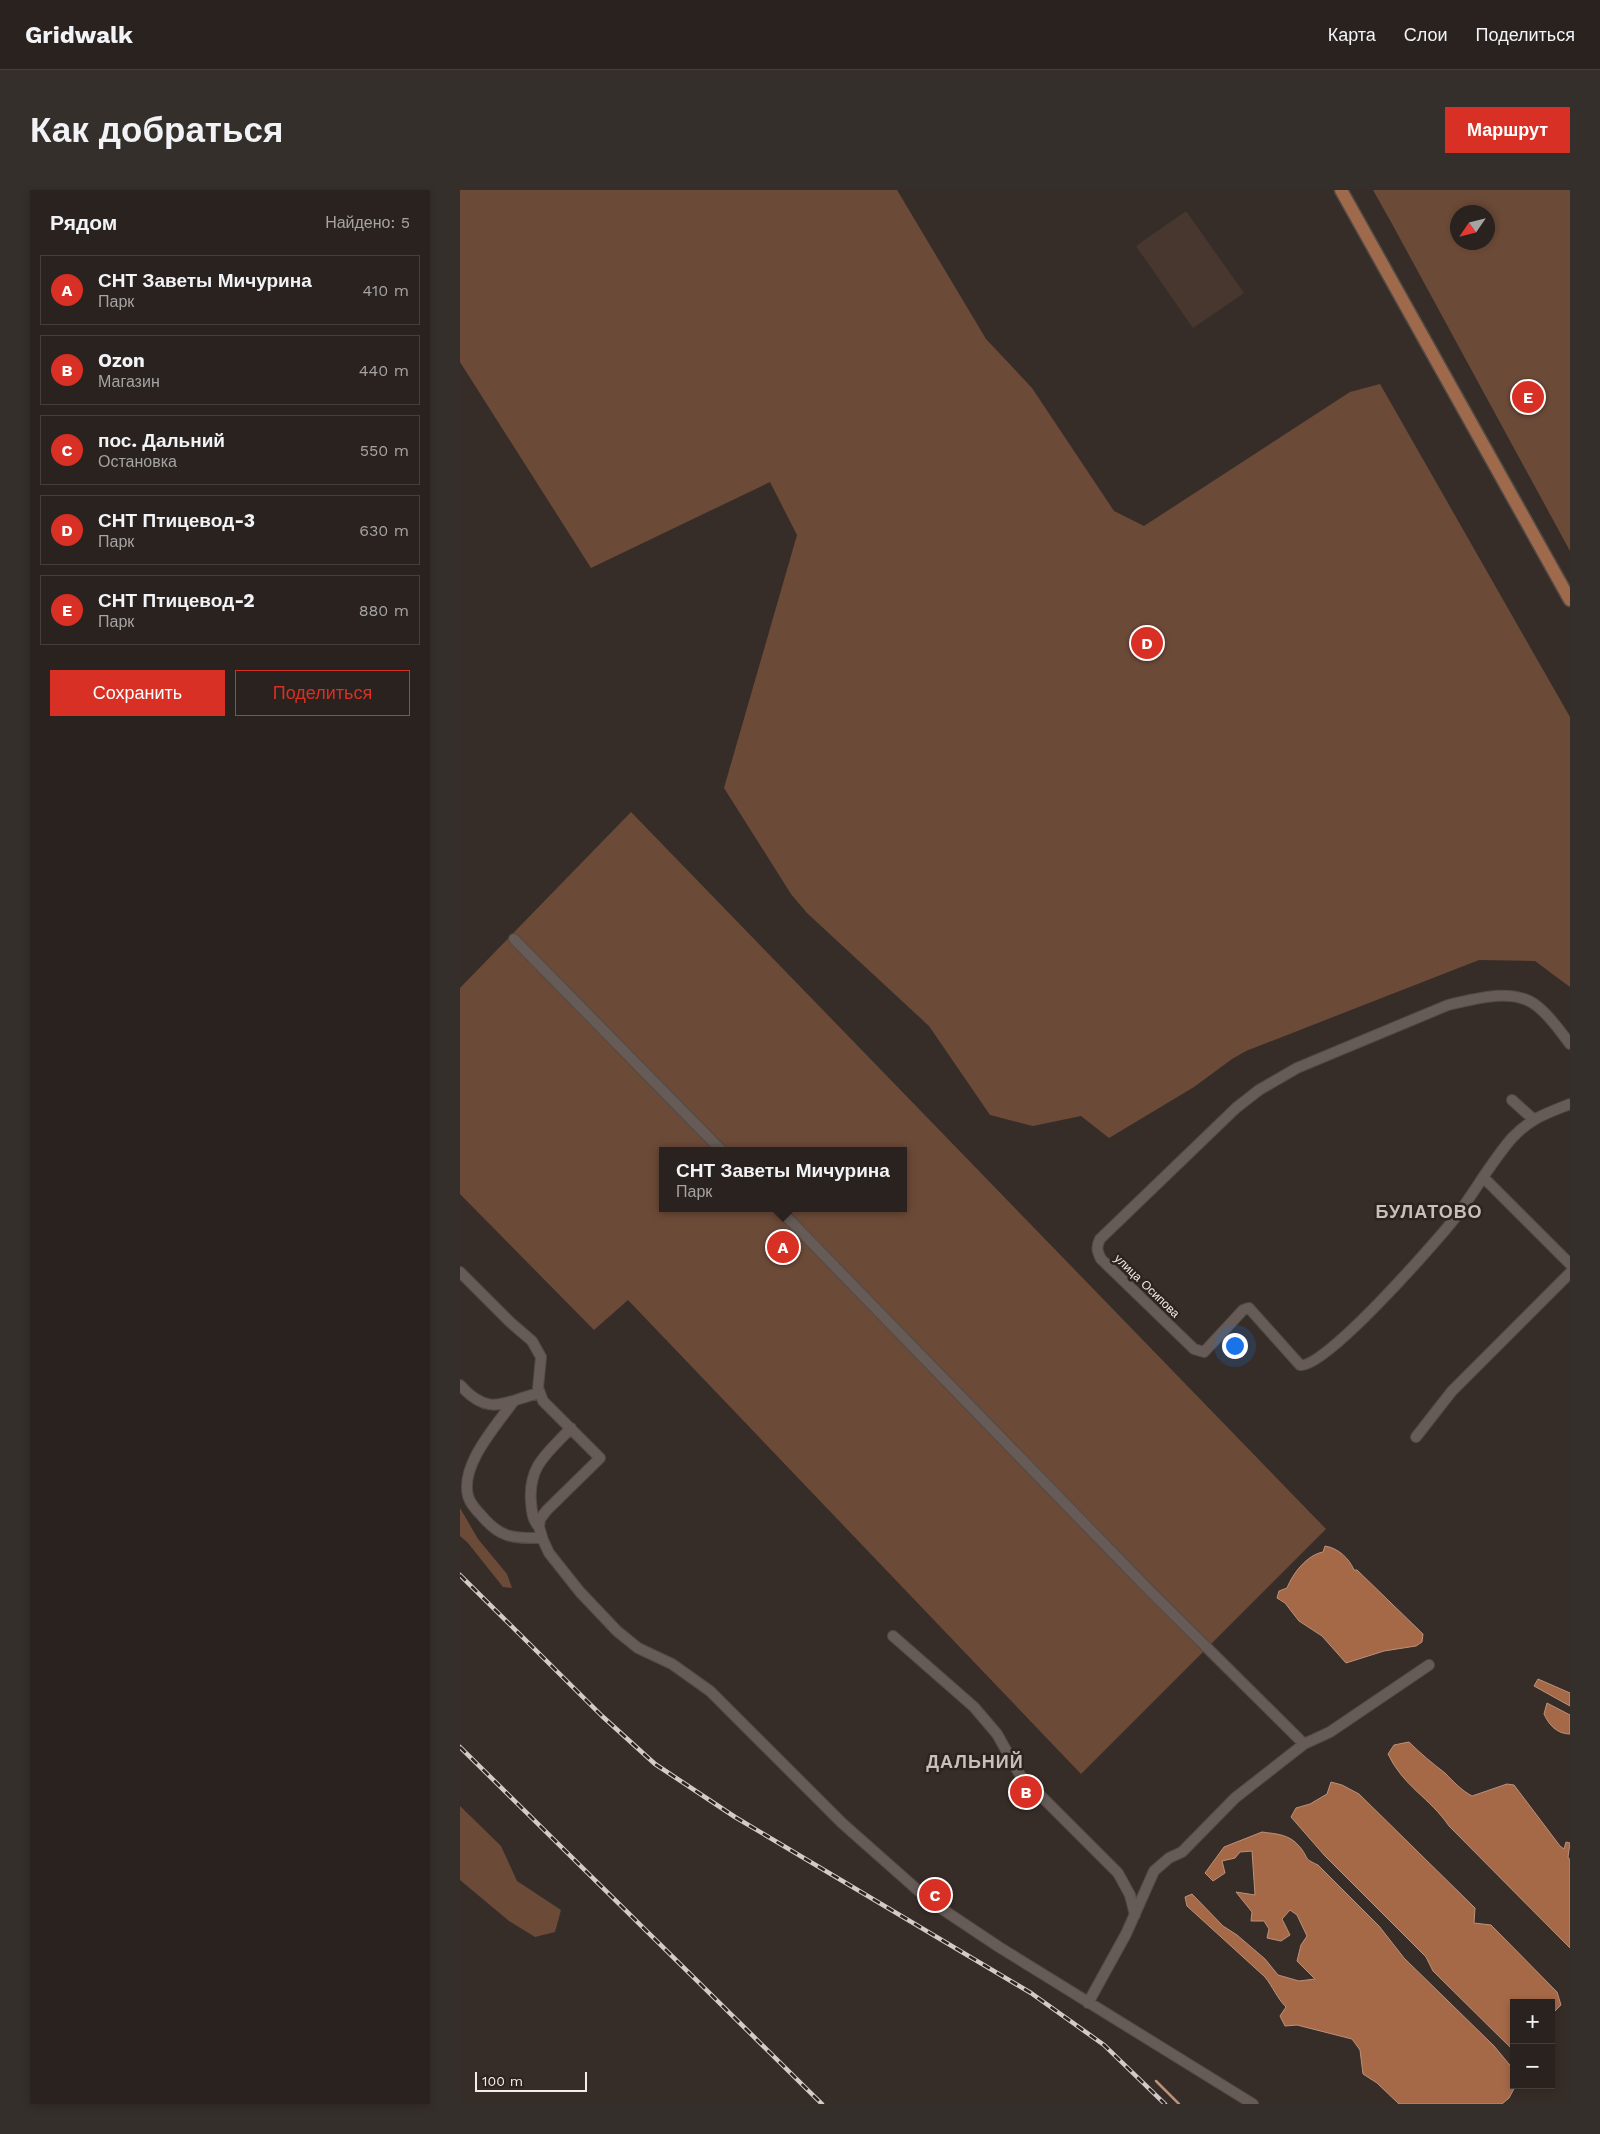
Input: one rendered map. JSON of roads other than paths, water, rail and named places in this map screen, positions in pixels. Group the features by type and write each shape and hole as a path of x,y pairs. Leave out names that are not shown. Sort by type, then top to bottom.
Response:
{"main road":[{"path":"1341,190 1570,600"}],"street":[{"path":"514,939 718,1147"},
{"name":"улица Осипова","path":"1570,1044 1551,1019 1536,1005 1525,999 1507,996 1472,999 1448,1005 1297,1068 1260,1090 1236,1108 1100,1239 1097,1245 1098,1252 1101,1259 1200,1352 1207,1350 1243,1310 1249,1308 1253,1310 1300,1365 1305,1366 1334,1346 1423,1257 1455,1218 1511,1139 1533,1119 1570,1104"},
{"path":"1512,1100 1533,1119"},
{"path":"1484,1178 1570,1264"},
{"path":"782,1212 1157,1597 1304,1744"},
{"path":"460,1272 510,1322 532,1341 541,1357 538,1388 543,1401 600,1458 547,1510 540,1519 539,1527"},
{"path":"1416,1437 1452,1391 1570,1273"},
{"path":"460,1385 467,1393 482,1402 497,1406 540,1393"},
{"path":"512,1402 470,1466 467,1487 468,1498 485,1520 507,1537 542,1538"},
{"path":"571,1428 535,1468 530,1493 532,1516 539,1527 549,1553 563,1572 617,1631 638,1648 672,1664 710,1691 835,1816 940,1908 1088,2003 1253,2104"},
{"path":"893,1636 974,1707 998,1734 1020,1775 1118,1873 1130,1895 1135,1915"},
{"path":"1088,2003 1135,1915 1154,1871 1160,1864 1182,1852 1235,1798 1304,1744 1330,1732 1429,1665"}],"waterway":[{"path":"1156,2081 1179,2104"}],"railway":[{"path":"460,1575 602,1716 655,1764 735,1817 1031,1993 1104,2045 1165,2104"},
{"path":"460,1747 822,2104"}],"place":[{"name":"СНТ Птицевод-2","path":"1528,397"},
{"name":"СНТ Птицевод-3","path":"1147,643"},
{"name":"СНТ Заветы Мичурина","path":"783,1247"},
{"name":"Ozon","path":"1026,1792"},
{"name":"пос. Дальний","path":"935,1895"}],"district":[{"name":"БУЛАТОВО","path":"1429,1212"},
{"name":"ДАЛЬНИЙ","path":"975,1762"}]}
